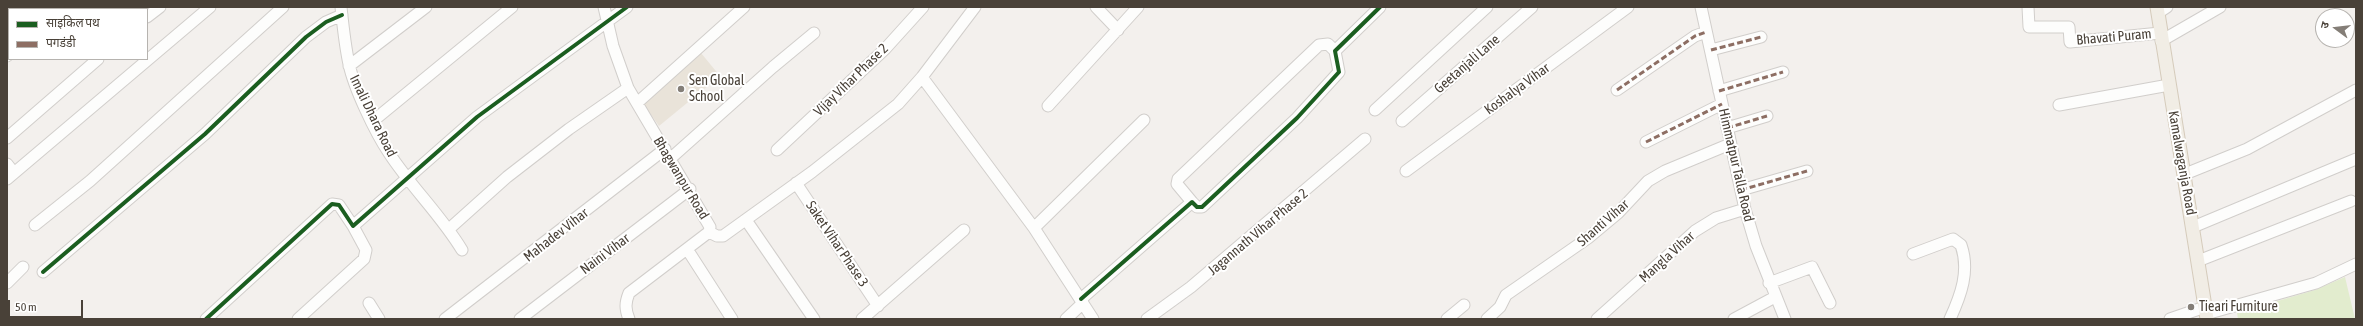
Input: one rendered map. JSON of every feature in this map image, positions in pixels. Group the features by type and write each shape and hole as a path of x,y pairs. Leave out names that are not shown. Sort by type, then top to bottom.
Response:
{"main road":[{"name":"Kamalwaganja Road","path":"2161,9 2161,37 2185,174 2206,313"}],"street":[{"path":"148,16 160,7"},
{"path":"148,58 210,7"},
{"path":"35,225 90,181 283,7"},
{"path":"349,66 426,7"},
{"path":"373,121 512,7"},
{"name":"Bhagwanpur Road","path":"604,7 606,21 628,88 690,189 710,227 709,232 629,293 626,302 626,310 629,319"},
{"path":"353,226 406,177 477,117 627,7"},
{"path":"637,103 744,7"},
{"name":"Vijay Vihar Phase 2","path":"776,150 884,49 923,7"},
{"path":"709,232 717,236 724,236 796,183 898,104 922,77 975,7"},
{"path":"1096,7 1118,30"},
{"path":"1048,106 1138,7"},
{"path":"1335,52 1380,7"},
{"path":"1376,110 1487,7"},
{"name":"Geetanjali Lane","path":"1402,121 1532,7"},
{"name":"Koshalya Vihar","path":"1406,171 1628,7"},
{"name":"Himmatpur Talla Road","path":"1701,7 1745,209 1770,284 1785,319"},
{"name":"Bhavati Puram","path":"2028,7 2029,27 2069,26 2070,42 2161,37"},
{"path":"2161,37 2220,7"},
{"path":"43,272 205,134 306,37 342,10"},
{"name":"Imali Dhara Road","path":"342,10 349,66 388,152 406,177 449,229 462,250"},
{"path":"1617,90 1695,36 1706,32"},
{"name":"Mahadev Vihar","path":"445,319 668,154 814,33"},
{"path":"1711,50 1761,37"},
{"path":"1328,44 1335,52 1339,72 1330,83 1297,118 1202,207 1197,207 1192,202 1177,184 1178,179 1319,45 1328,44"},
{"path":"7,138 97,60"},
{"path":"9,172 145,60"},
{"path":"1719,91 1783,72"},
{"path":"922,77 968,136 1034,228 1093,319"},
{"path":"2059,105 2169,84"},
{"path":"449,229 507,177 569,129 628,88"},
{"path":"2185,174 2247,149 2356,90"},
{"path":"1646,142 1722,104"},
{"path":"1727,128 1767,116"},
{"path":"1034,228 1144,120"},
{"name":"Jagannath Vihar Phase 2","path":"1147,319 1191,287 1365,139"},
{"name":"Shanti Vihar","path":"1487,319 1500,307 1506,295 1588,238 1618,213 1648,181 1665,171 1730,144"},
{"path":"2193,227 2356,159"},
{"path":"1740,190 1807,171"},
{"name":"Saket Vihar Phase 3","path":"796,183 878,306"},
{"name":"Naini Vihar","path":"520,319 690,189"},
{"path":"2198,261 2351,201"},
{"path":"1066,319 1082,301 1192,202"},
{"path":"206,319 332,204 339,204 366,250 364,259 298,319"},
{"name":"Mangla Vihar","path":"1597,319 1695,231 1716,218 1745,209"},
{"path":"746,220 814,319"},
{"path":"862,319 964,230"},
{"path":"1913,254 1953,239 1961,245 1966,258 1965,277 1959,300 1950,319"},
{"path":"687,249 732,319"},
{"path":"2170,319 2206,313 2316,283 2356,264"},
{"path":"7,283 24,267"},
{"path":"1770,284 1812,267 1830,303"},
{"path":"1734,319 1776,297"},
{"path":"369,303 377,318"},
{"path":"1447,319 1464,305"}],"shaded area":[{"name":"Sen Global School","path":"701,53 720,76 659,126 642,102"}],"green space":[{"path":"2345,277 2355,319 2238,319 2237,313 2315,290"}],"marked path":[{"path":"1617,90 1695,36 1706,32"},
{"path":"1711,50 1761,37"},
{"path":"1719,91 1783,72"},
{"path":"1646,142 1722,104"},
{"path":"1727,128 1767,116"},
{"path":"1741,190 1807,171"}],"cycle path":[{"path":"206,319 332,204 339,205 353,226 477,117 627,7"},
{"path":"1081,299 1192,202 1197,207 1202,207 1297,118 1339,72 1335,51 1380,7"},
{"path":"43,272 205,134 306,37 326,22 342,15"}],"place":[{"name":"Sen Global School","path":"681,89"},
{"name":"Tieari Furniture","path":"2191,307"}]}
